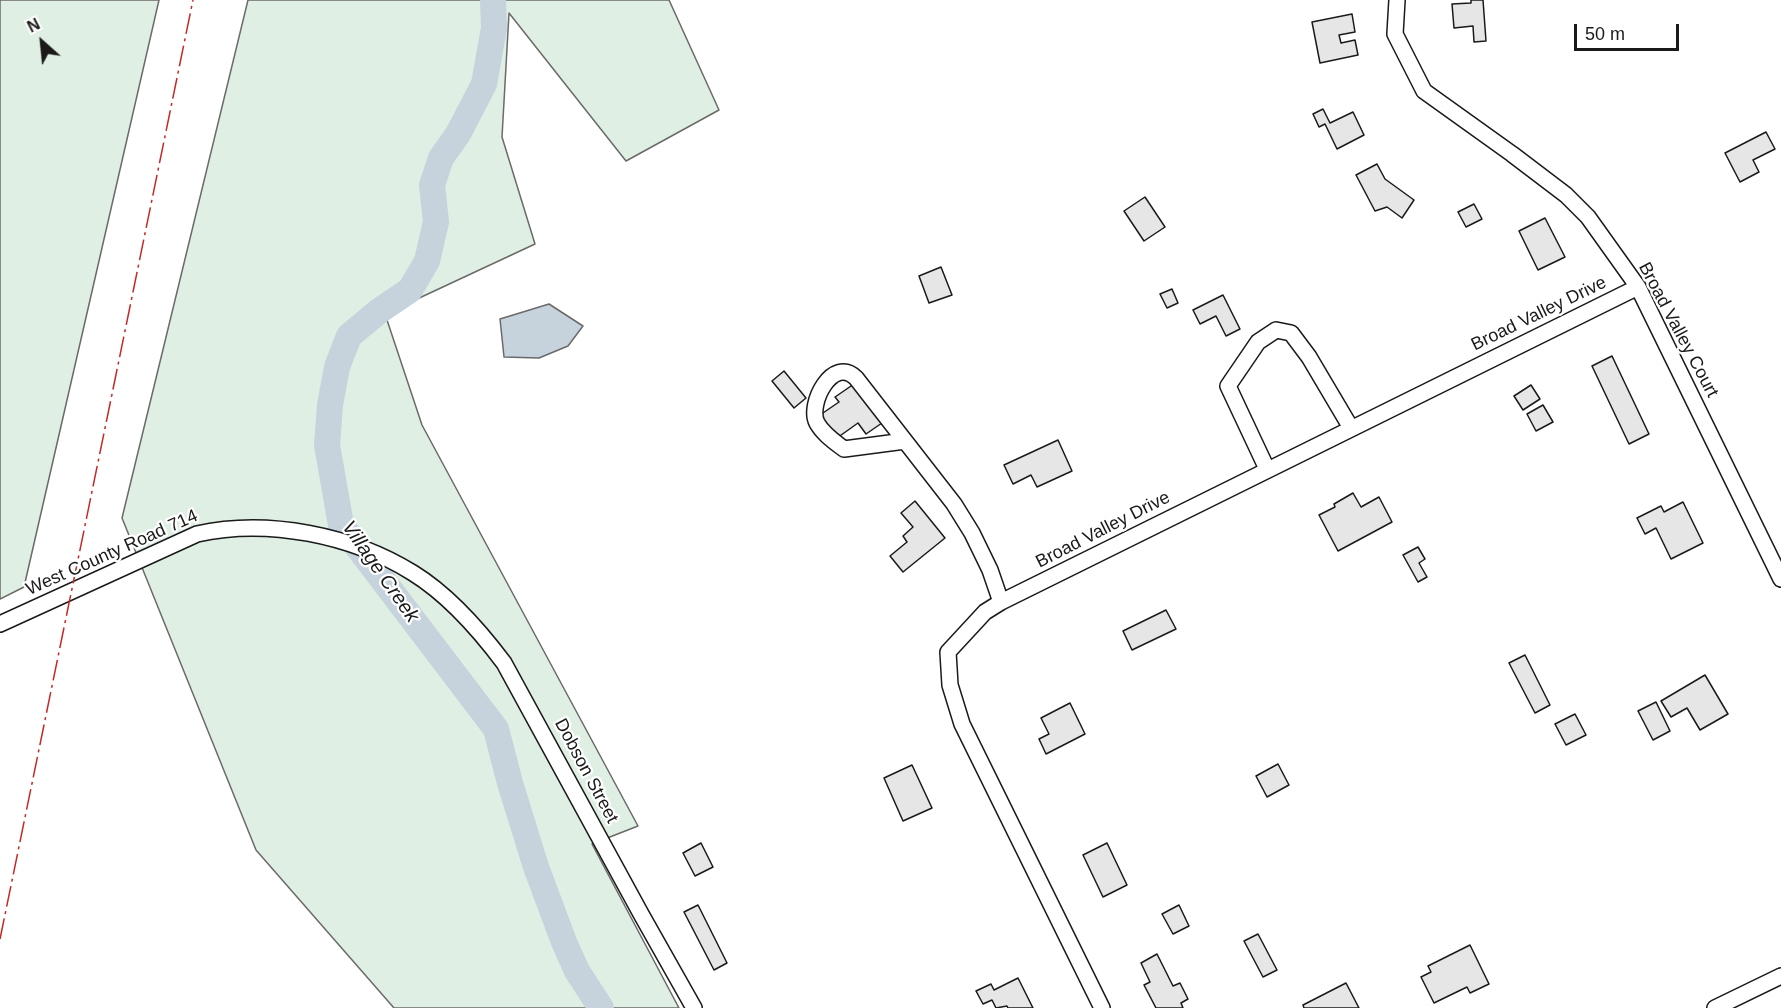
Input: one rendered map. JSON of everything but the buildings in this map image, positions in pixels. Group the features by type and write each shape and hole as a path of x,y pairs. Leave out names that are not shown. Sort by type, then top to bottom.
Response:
{"street":[{"name":"Broad Valley Court","path":"1397,0 1395,34 1424,91 1566,195 1588,217 1638,287 1781,579"},
{"name":"Broad Valley Drive","path":"1102,1008 962,724 950,685 948,652 986,612 1000,602 1638,287"},
{"path":"1267,469 1228,386 1258,342 1276,330 1292,333 1351,428"},
{"path":"905,441 844,449 816,422 815,409 820,392 830,378 840,371 850,372 905,441 954,504 972,533 990,570 1000,602"},
{"name":"West County Road 714","path":"0,624 197,534 243,527 313,534 363,550 414,574"},
{"name":"Dobson Street","path":"414,574 481,632 504,663 694,1008"},
{"path":"1715,1008 1781,976"}],"green space":[{"path":"0,0 159,0 24,587 0,599"},
{"path":"248,0 669,0 719,110 626,161 509,13 502,137 535,244 385,314 422,425 638,826 592,844 679,1008 394,1008 256,850 122,518"}],"shaded area":[{"path":"549,304 583,326 568,346 539,358 504,357 500,319"}],"waterway":[{"name":"Village Creek","path":"493,0 494,28 484,84 458,134 441,158 432,185 436,222 427,261 410,290 379,311 349,336 337,367 330,405 327,445 341,525 496,729 536,867 564,942 577,971 601,1008"}],"power":[{"path":"0,939 193,0"}]}
